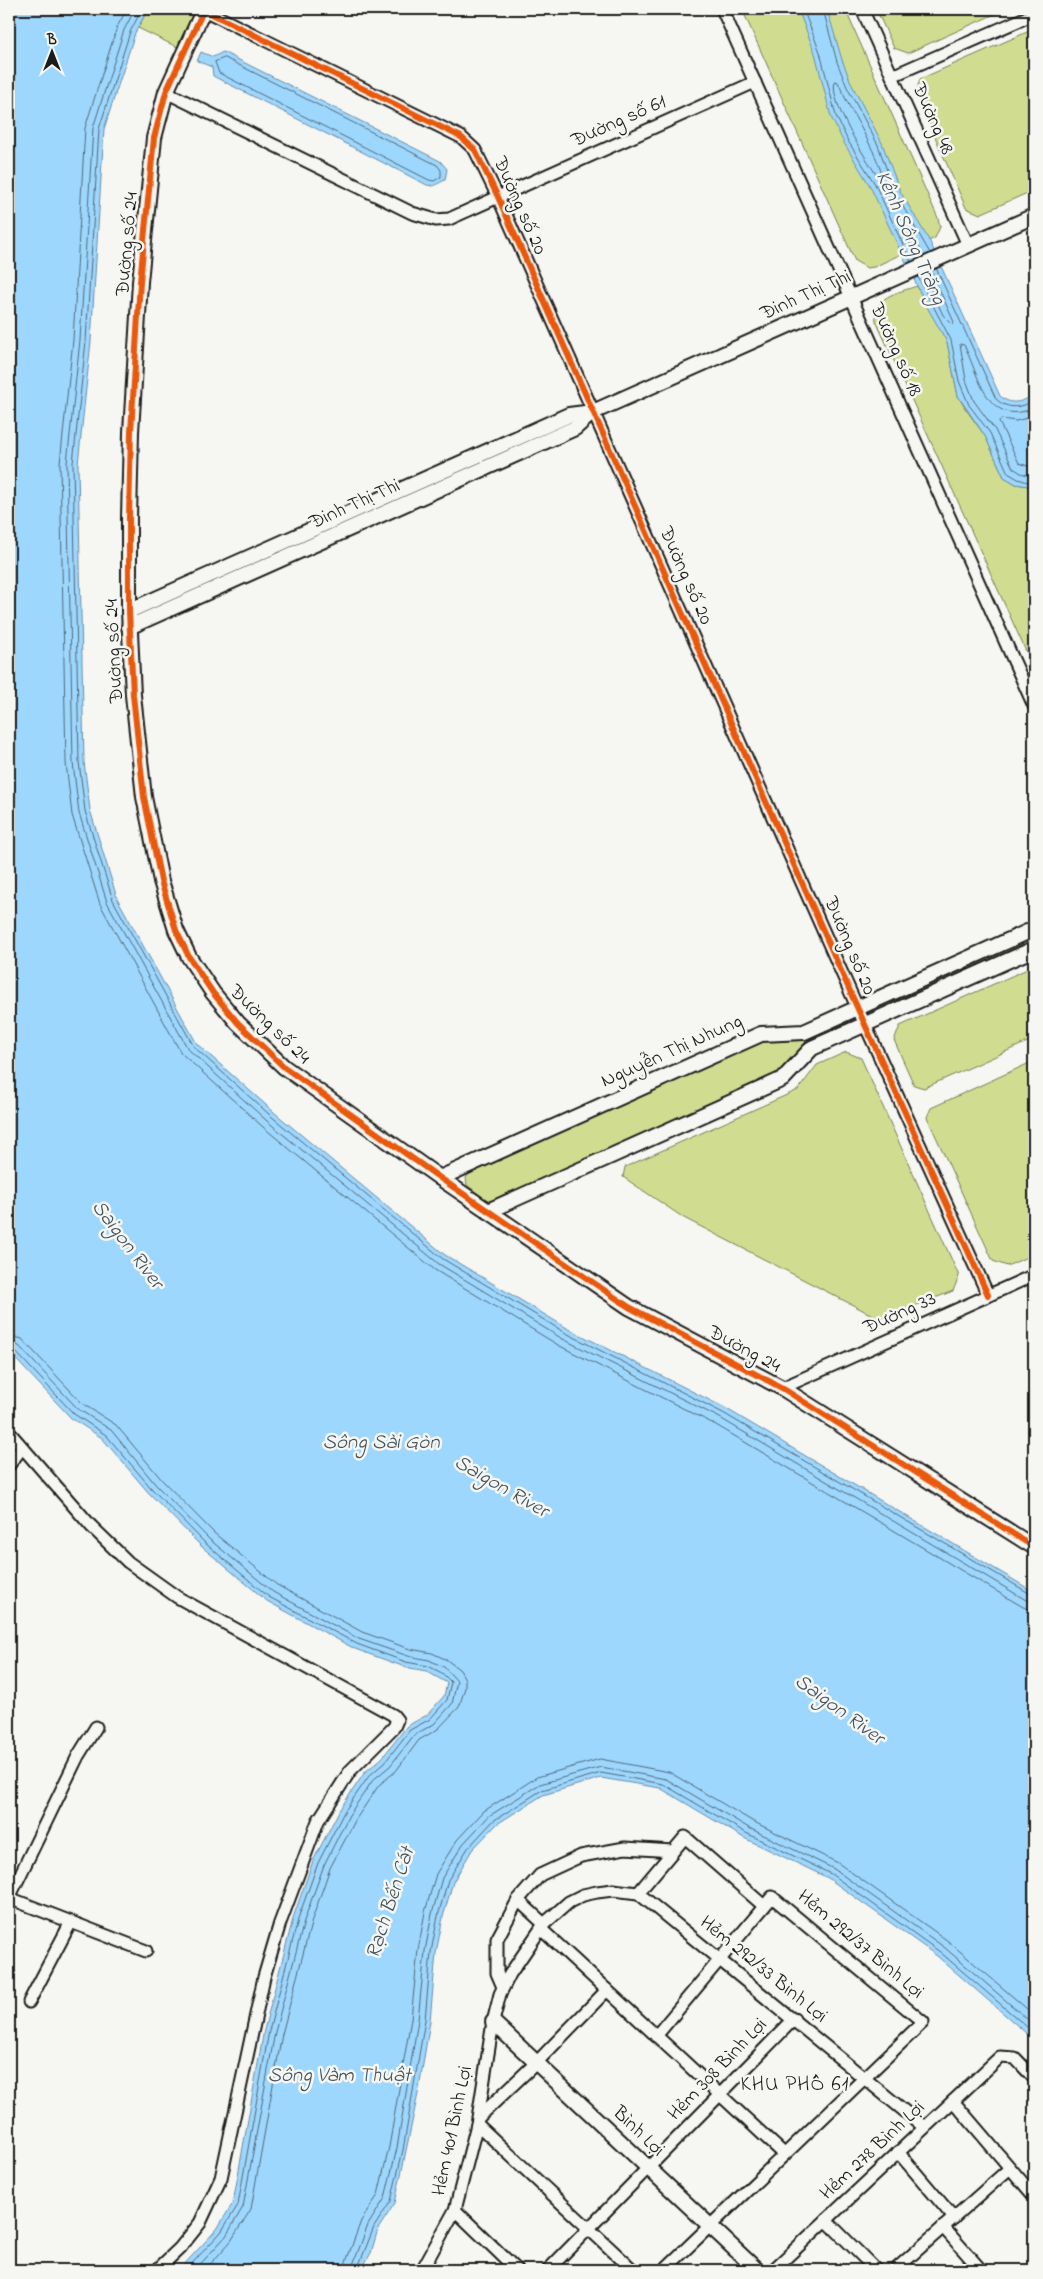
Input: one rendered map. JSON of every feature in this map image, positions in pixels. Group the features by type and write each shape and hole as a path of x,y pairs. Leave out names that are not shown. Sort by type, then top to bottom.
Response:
{"street":[{"name":"Đường số 24","path":"204,9 166,92 154,138 140,282 131,432 129,627 133,696 146,807 161,881 176,930 190,957 213,993 238,1023 284,1067 440,1178"},
{"name":"Đường số 20","path":"204,9 460,137 475,150 498,197 865,1025 988,1296"},
{"name":"Đường số 18","path":"722,9 1034,706"},
{"name":"Đường 48","path":"862,9 968,246"},
{"path":"892,76 1034,14"},
{"name":"Đường số 61","path":"498,197 755,82"},
{"name":"Đường số 20","path":"166,92 424,218 449,219 498,197"},
{"name":"Đinh Thị Thi","path":"129,611 569,415 593,412 1034,216"},
{"name":"Đinh Thị Thi","path":"129,627 575,428 593,412"},
{"name":"Nguyễn Thị Nhung","path":"440,1178 761,1034 804,1032 1034,929"},
{"path":"488,1211 783,1079 812,1048 1034,949"},
{"name":"Đường 24","path":"440,1178 629,1307 782,1388 1034,1547"},
{"name":"Đường 33","path":"782,1388 1034,1275"},
{"path":"9,1432 91,1526 128,1562 144,1574 177,1598 393,1715 397,1720 394,1727 350,1771 318,1821 280,1923 264,1977 221,2178 200,2223 180,2248 157,2270"},
{"path":"9,1465 22,1448"},
{"path":"96,1727 78,1756 9,1898 70,1925 146,1951"},
{"path":"503,1987 542,1926 569,1902 583,1895 613,1890 638,1893 685,1837 764,1906 656,2036"},
{"path":"503,1987 497,1973 497,1939 518,1900 540,1875 581,1856 625,1848 673,1851"},
{"name":"Hẻm 292/33 Bình Lợi","path":"638,1893 865,2077 924,2128"},
{"name":"Hẻm 292/37 Bình Lợi","path":"764,1906 772,1896 923,2022 865,2077"},
{"path":"518,1900 607,1990 784,2154"},
{"path":"29,2002 70,1925"},
{"name":"Hẻm 401 Bình Lợi","path":"422,2270 455,2210 478,2120 493,2022 503,1987"},
{"path":"607,1990 478,2120 588,2229 633,2270"},
{"name":"Hẻm 308 Bình Lợi","path":"548,2270 794,2019"},
{"name":"Bình Lợi","path":"493,2022 709,2227 757,2270"},
{"name":"Hẻm 278 Bình Lợi","path":"773,2270 998,2058 1005,2056 1014,2058 1034,2078"},
{"path":"664,2270 865,2077"},
{"path":"952,2101 1034,2196"},
{"path":"898,2152 954,2218"},
{"path":"895,2270 1010,2168"},
{"path":"455,2210 517,2270"},
{"path":"826,2220 876,2270"},
{"path":"943,2227 980,2270"}],"green space":[{"path":"148,9 195,9 177,47 138,28"},
{"path":"742,9 845,9 938,218 940,227 935,238 874,267 867,268 855,261"},
{"path":"876,9 1006,9 908,53 894,48"},
{"path":"1034,29 1034,190 980,214 966,208 916,93 920,79"},
{"path":"917,286 947,342 958,396 985,436 1004,477 1016,484 1028,486 1034,493 1034,669 876,321 878,306 882,301 894,294"},
{"path":"1034,937 1034,943 895,1005 893,1000"},
{"path":"1034,966 1034,1039 924,1088 914,1085 894,1040 900,1026"},
{"path":"825,1030 828,1033 805,1045 782,1072 495,1201 486,1200 467,1185 466,1178 470,1172 763,1040 799,1040"},
{"path":"846,1052 861,1058 959,1276 953,1291 880,1319 684,1218 623,1177 625,1167 798,1090 817,1065"},
{"path":"1034,1061 1034,1254 1007,1266 993,1261 927,1117 931,1108"}],"water":[{"name":"Sông Sài Gòn","path":"9,9 148,9 135,33 104,129 91,341 78,464 84,762 90,810 117,898 197,1044 275,1113 445,1255 567,1328 725,1408 1034,1592 1034,2040 937,1956 828,1878 744,1838 660,1788 601,1778 543,1795 497,1824 472,1850 453,1882 443,1917 436,1953 430,2021 419,2089 395,2203 378,2229 371,2253 361,2270 179,2270 217,2229 233,2203 264,2030 294,1915 313,1861 340,1809 365,1772 382,1758 407,1726 427,1715 444,1696 447,1683 426,1671 405,1667 355,1649 267,1601 202,1547 148,1492 102,1438 71,1418 9,1352"},
{"name":"Kênh Sông Trăng","path":"798,9 827,9 842,60 852,85 882,143 900,191 930,242 1000,396 1008,401 1017,402 1034,395 1034,493 1028,486 1016,484 1004,477 985,436 958,396 947,342 927,307 870,186 831,117 815,53"},
{"path":"201,52 213,57 223,52 440,161 447,169 445,180 433,186 427,185 213,76 212,67 197,61"}],"cycle path":[{"path":"204,9 166,92 154,138 140,282 131,432 129,518 129,611 133,695 144,797 161,881 176,930 189,957 213,993 238,1023 284,1067 440,1178 629,1307 782,1388 1034,1547"},
{"path":"204,10 461,137 475,150 498,197 857,1007 988,1295"}],"district":[{"name":"KHU PHỐ 61","path":"795,2085"}],"water label":[{"name":"Saigon River","path":"127,1245"},
{"name":"Saigon River","path":"501,1487"},
{"name":"Saigon River","path":"839,1710"},
{"name":"Rạch Bến Cát","path":"391,1903"},
{"name":"Sông Vàm Thuật","path":"339,2076"}]}
